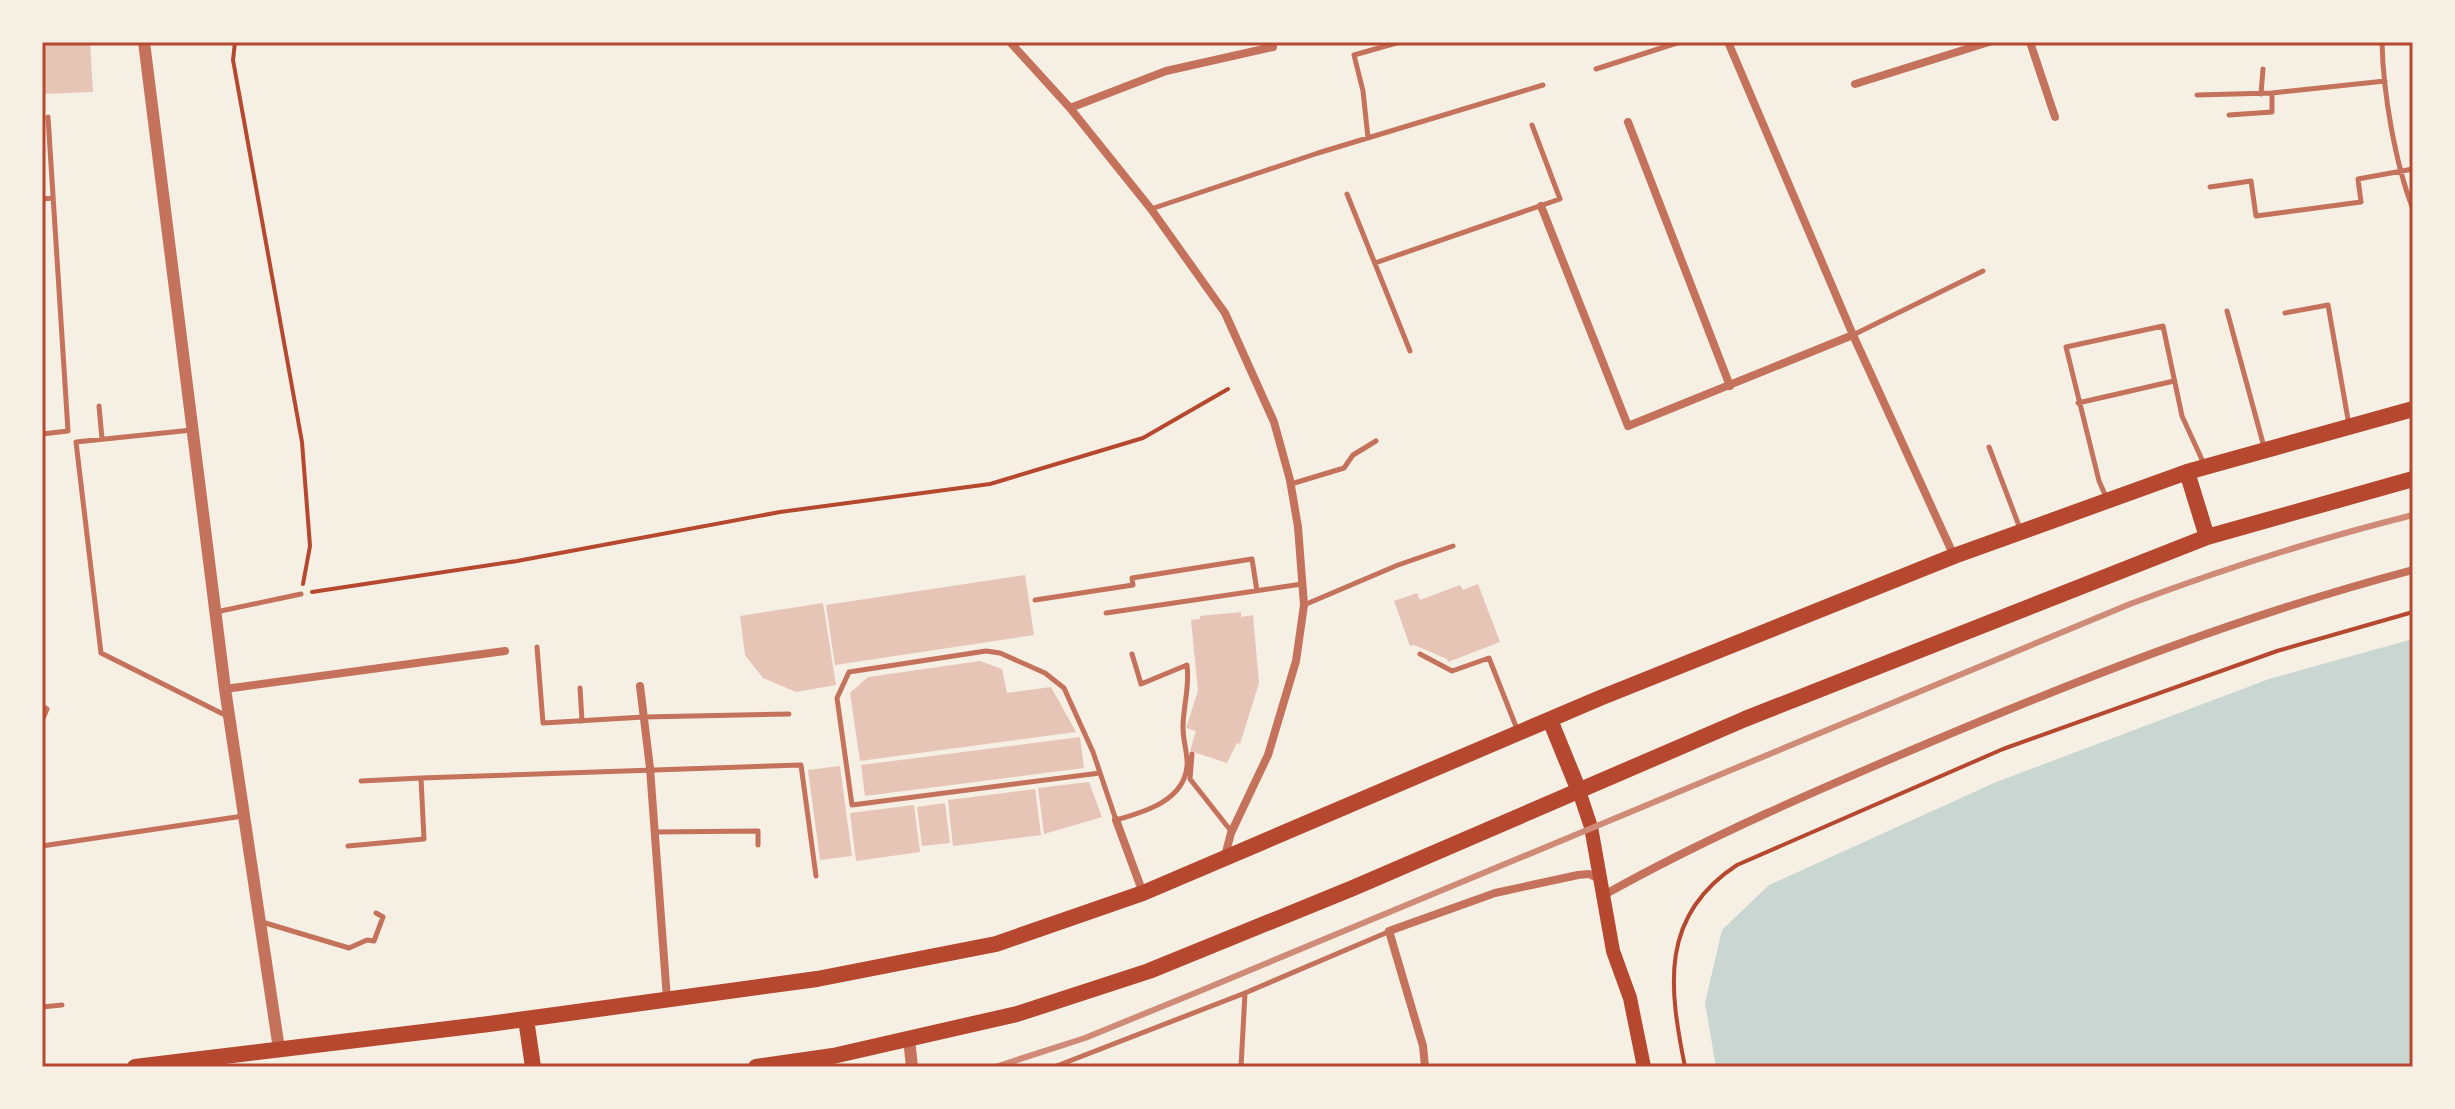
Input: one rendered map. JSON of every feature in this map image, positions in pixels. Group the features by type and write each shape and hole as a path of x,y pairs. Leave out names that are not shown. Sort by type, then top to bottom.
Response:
{"main road":[{"path":"135,1067 526,1019 817,979 996,944 1143,893 1519,732 1954,556 2205,466 2413,409"},
{"path":"2187,472 2207,537"},
{"path":"756,1067 833,1056 1017,1014 1149,971 1353,888 1745,719 2207,537 2413,479"},
{"path":"1550,720 1591,827 1613,951 1630,998 1644,1067"},
{"path":"526,1019 533,1067"}],"street":[{"path":"144,42 225,689 279,1049"},
{"path":"1010,42 1070,108 1151,209 1225,313 1274,422 1291,484 1304,605 1296,661 1268,755 1231,833 1225,857"},
{"path":"1728,42 1853,335 1954,556"},
{"path":"1855,84 1989,42"},
{"path":"2030,42 2055,117"},
{"path":"1070,108 1166,71 1273,47"},
{"path":"1628,122 1730,386"},
{"path":"1541,206 1628,426 1853,335"},
{"path":"1425,1067 1423,1046 1389,931 1495,893 1578,875 1589,874 1602,887 1869,768 2084,677 2358,584 2413,570"},
{"path":"225,689 505,651"},
{"path":"640,686 650,768 667,1000"},
{"path":"1116,820 1143,893"},
{"path":"909,1039 912,1067"}],"lane":[{"path":"1368,138 1363,91 1354,55 1400,42"},
{"path":"1596,69 1680,42"},
{"path":"2382,42 2392,130 2405,190 2413,209"},
{"path":"2261,94 2263,69"},
{"path":"2197,95 2261,94 2385,81"},
{"path":"1151,209 1543,85"},
{"path":"2229,115 2272,112 2272,93"},
{"path":"42,434 68,431 48,117"},
{"path":"1375,263 1560,199 1532,125"},
{"path":"2210,187 2251,181 2256,216 2361,202 2358,179 2413,169"},
{"path":"1347,194 1410,351"},
{"path":"42,199 53,198"},
{"path":"1853,335 1983,271"},
{"path":"2285,313 2328,305 2350,426"},
{"path":"2227,311 2264,448"},
{"path":"2108,500 2099,481 2066,347 2163,326 2182,416 2205,466"},
{"path":"2078,403 2174,381"},
{"path":"99,406 102,439"},
{"path":"193,430 76,442 101,653 229,717"},
{"path":"1291,484 1344,468 1353,455 1376,441"},
{"path":"1989,447 2021,532"},
{"path":"1304,605 1398,565 1453,546"},
{"path":"1035,600 1133,585 1132,578 1252,559 1257,591"},
{"path":"1106,613 1302,584"},
{"path":"215,612 301,594"},
{"path":"537,647 543,723 789,714"},
{"path":"1100,773 852,805 837,698 849,672 986,651 1000,653 1045,673 1064,688 1093,752 1116,820 1156,808 1181,785 1187,767 1183,728 1189,685 1187,665 1141,684 1132,654"},
{"path":"1420,654 1452,671 1489,658 1519,732"},
{"path":"580,688 582,721"},
{"path":"42,706 47,709 42,721"},
{"path":"1192,754 1190,779 1231,828 1231,833"},
{"path":"361,781 650,768 801,765 816,876"},
{"path":"348,846 424,839 421,778"},
{"path":"42,846 243,816"},
{"path":"654,832 758,831 758,845"},
{"path":"260,922 349,948 367,940 374,941 383,917 376,913"},
{"path":"1054,1067 1245,993 1389,931"},
{"path":"1241,1067 1245,993"},
{"path":"42,1007 62,1005"}],"path":[{"path":"235,42 233,60 302,442 310,546 301,594 517,561 780,512 990,484 1143,438 1228,389"},
{"path":"1685,1067 1672,987 1678,939 1695,904 1716,879 1737,865 2003,749 2277,651 2413,612"}],"shaded area":[{"path":"2413,639 2413,1067 1716,1067 1705,1003 1722,930 1769,885 1994,783 2269,679"}],"building":[{"path":"42,42 90,42 93,92 42,94"},
{"path":"1025,575 1034,635 835,665 826,605"},
{"path":"1478,584 1500,642 1448,662 1414,645 1410,646 1394,601 1417,593 1420,600 1460,585 1463,590"},
{"path":"823,603 836,685 796,692 763,678 745,655 740,616"},
{"path":"1241,612 1241,617 1253,615 1259,683 1240,744 1237,743 1227,763 1190,751 1196,731 1186,728 1198,691 1191,620 1200,619 1200,616"},
{"path":"980,661 1002,669 1007,693 1051,687 1076,732 860,761 850,693 868,677"},
{"path":"1080,737 1084,768 865,796 861,765"},
{"path":"840,766 852,856 820,860 808,770"},
{"path":"1089,782 1102,817 1044,834 1038,788"},
{"path":"1035,789 1041,835 953,846 948,800"},
{"path":"945,803 950,843 922,846 917,807"},
{"path":"914,805 920,852 856,861 850,813"}],"railway":[{"path":"995,1067 1085,1038 2130,604 2270,555 2413,515"}]}
